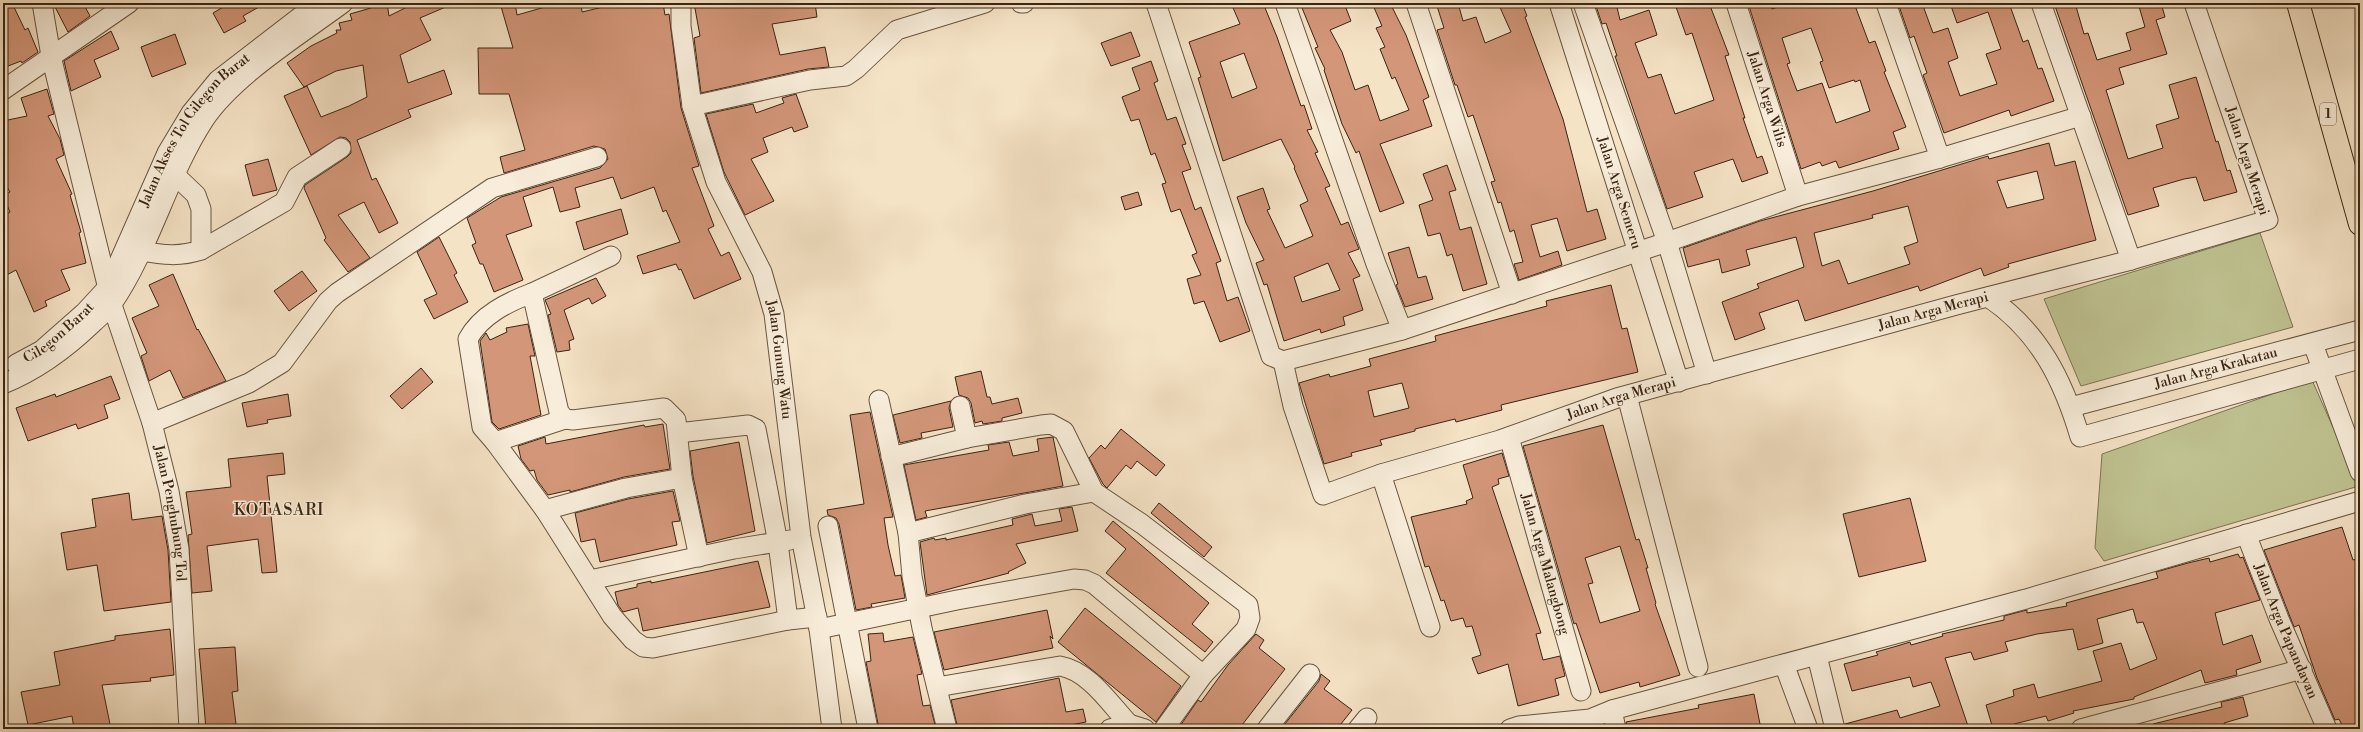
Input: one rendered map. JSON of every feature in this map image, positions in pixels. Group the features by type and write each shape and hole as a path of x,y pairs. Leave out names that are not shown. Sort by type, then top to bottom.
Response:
{"highway":[{"name":"1","path":"2298,3 2360,224"}],"street":[{"name":"Jalan Penghubung Tol","path":"42,3 51,56 110,296 152,423 169,490 179,550 189,729"},
{"path":"3,90 129,3"},
{"name":"Jalan Akses Tol Cilegon Barat","path":"110,296 167,153 191,113 218,80 318,3"},
{"path":"3,384 48,361 80,336 141,251 176,176 205,119 235,84 343,3"},
{"name":"Jalan Gunung Watu","path":"681,3 681,26 692,106 716,182 762,272 769,293 785,402 801,538 818,623 831,723"},
{"path":"692,106 810,80 846,76 856,69 897,30 985,3"},
{"path":"1156,3 1271,356 1283,361 1402,330 1667,242 1798,196 1940,158 2081,116"},
{"path":"1285,3 1376,264 1402,330"},
{"path":"1416,3 1512,294"},
{"name":"Jalan Arga Semeru","path":"1559,3 1680,382"},
{"name":"Jalan Arga Semeru","path":"1583,3 1667,242 1707,374"},
{"name":"Jalan Arga Wilis","path":"1736,3 1798,196"},
{"path":"1886,3 1940,158"},
{"path":"2042,3 2131,260"},
{"name":"Jalan Arga Merapi","path":"1283,361 1293,406 1323,495 1381,474 1509,436 1628,396 1988,297 2131,260 2268,220 2194,3"},
{"path":"141,251 166,256 187,254 201,250 284,202 297,177 341,148"},
{"path":"152,423 249,383 282,364 328,301 337,293 480,195 492,188 597,157"},
{"path":"176,176 196,195 201,209 201,250"},
{"path":"611,256 532,293 519,297 498,309 472,332 468,339 482,427 495,442 545,510 612,616 633,640 643,647 653,648 788,620 847,624 918,610 972,597 1074,579 1085,580 1094,584 1203,675"},
{"path":"532,293 559,412 566,419"},
{"name":"Cilegon Barat","path":"3,372 42,350 84,313 110,296"},
{"path":"1988,297 2009,312 2032,337 2052,365 2071,407"},
{"name":"Jalan Arga Krakatau","path":"2360,330 2313,344 2071,407 2080,437 2322,371 2360,359"},
{"path":"2313,344 2360,472"},
{"path":"1628,396 1698,667"},
{"path":"879,400 908,533 912,576 918,610 947,729"},
{"path":"960,406 967,438"},
{"path":"495,442 566,419 573,420 664,408 676,420 682,478 699,557"},
{"path":"678,433 748,425 754,427 778,542 788,620"},
{"path":"891,457 967,438 1041,425 1058,426 1064,430 1094,492 1142,524 1248,605 1250,612 1249,624 1203,675 1164,729"},
{"name":"Jalan Arga Malangbong","path":"1509,436 1581,691"},
{"path":"1381,474 1430,627"},
{"path":"545,510 626,488 682,478"},
{"path":"908,533 1025,504 1094,492"},
{"path":"1510,729 1519,726 1590,719 1612,710 2026,599 2360,501"},
{"path":"828,526 868,729"},
{"name":"Jalan Arga Papandayan","path":"2246,534 2279,620 2302,669 2327,729"},
{"path":"590,580 699,557 801,538"},
{"path":"1817,656 1836,729"},
{"path":"1784,664 1808,729"},
{"path":"937,687 1060,666 1068,668 1088,681 1137,727"},
{"path":"2081,729 2302,669"},
{"path":"1267,729 1310,674"},
{"path":"1612,710 1616,729"},
{"path":"1110,729 1137,727"}],"green space":[{"path":"2260,233 2293,327 2081,386 2044,299"},
{"path":"2312,380 2359,486 2104,561 2095,548 2102,454"}],"building":[{"path":"3,3 12,3 25,30 28,28 38,52 22,63 21,61 3,68"},
{"path":"53,3 83,3 90,16 68,32"},
{"path":"230,3 266,3 243,16 246,21 224,33 213,13"},
{"path":"370,3 387,3 389,16 415,3 455,3 420,18 431,40 400,55 408,83 444,70 452,94 408,110 411,117 357,140 372,180 376,178 398,223 379,233 364,202 338,215 370,258 348,272 324,240 326,238 304,188 305,185 351,153 350,142 346,138 340,137 311,155 284,96 307,86 321,117 367,97 363,65 336,71 304,87 287,63 311,46 337,33 336,30 341,30 339,23 352,20 350,14 371,8"},
{"path":"500,3 515,3 517,15 559,3 560,6 581,3 582,12 620,3 663,3 665,15 669,14 681,108 699,166 692,168 714,226 708,229 721,256 729,252 741,279 694,299 681,269 679,270 676,264 643,274 637,256 680,242 666,210 663,212 654,187 621,199 613,177 575,188 580,207 560,212 553,187 523,197 532,226 506,235 523,280 494,292 483,264 480,264 472,245 476,243 467,218 501,197 600,168 608,159 605,149 594,146 504,173 500,157 525,150 509,94 479,94 478,48 513,48"},
{"path":"694,3 815,3 817,17 772,24 780,55 825,47 829,67 808,69 701,93 694,38 700,36"},
{"path":"1231,3 1263,3 1277,37 1301,106 1304,105 1312,129 1307,130 1318,152 1315,153 1330,186 1325,188 1341,225 1348,222 1359,249 1348,253 1360,276 1353,279 1363,310 1343,317 1345,325 1321,333 1320,329 1284,341 1267,284 1264,285 1256,263 1264,260 1246,223 1237,197 1263,188 1270,209 1267,210 1285,248 1313,236 1300,205 1308,201 1294,168 1295,167 1281,139 1223,161 1198,78 1201,77 1189,42 1240,24","holes":["1244,53 1257,88 1232,98 1220,62","1328,263 1340,290 1302,302 1294,277"]},
{"path":"1300,3 1344,3 1351,21 1330,30 1342,52 1355,90 1368,85 1380,121 1409,110 1395,77 1392,79 1380,49 1385,47 1376,28 1382,26 1372,3 1390,3 1406,35 1429,97 1423,100 1432,126 1380,144 1404,203 1380,212 1359,151 1356,153 1342,124 1324,70 1325,69 1315,48 1318,47"},
{"path":"1436,3 1458,3 1463,21 1476,17 1485,43 1511,32 1498,3 1522,3 1527,16 1525,17 1563,119 1587,212 1597,209 1606,239 1567,251 1557,218 1531,225 1540,257 1558,251 1562,265 1519,280 1514,264 1523,262 1514,230 1510,232 1501,202 1498,203 1491,182 1495,181 1473,115 1468,117 1457,85 1455,85 1437,30 1444,28"},
{"path":"1595,3 1616,3 1620,20 1649,10 1657,35 1635,43 1648,78 1661,74 1675,114 1714,100 1692,33 1686,35 1676,7 1688,3 1709,3 1729,55 1725,56 1745,118 1743,118 1757,158 1762,156 1768,173 1742,182 1733,159 1694,172 1703,197 1667,209 1615,56 1617,56 1606,23 1602,24"},
{"path":"1748,3 1769,3 1772,9 1789,3 1854,3 1869,43 1875,41 1886,71 1884,72 1906,127 1893,132 1899,149 1839,168 1836,161 1822,166 1820,162 1801,169","holes":["1811,28 1823,61 1820,62 1829,88 1854,80 1855,82 1860,80 1870,111 1836,123 1822,83 1797,91 1787,64 1790,63 1782,38"]},
{"path":"1898,3 1922,3 1933,33 1948,28 1958,58 1948,62 1960,96 1997,84 1986,54 2001,49 1988,12 1957,23 1950,3 2009,3 2023,42 2028,40 2038,69 2042,68 2054,101 2011,116 2009,110 1944,133 1923,75 1927,73 1914,36 1910,38"},
{"path":"2054,3 2075,3 2084,34 2088,33 2097,60 2131,50 2126,33 2145,27 2138,3 2161,3 2165,17 2156,20 2167,54 2119,68 2124,84 2106,90 2128,159 2163,148 2156,125 2179,118 2169,85 2196,77 2216,142 2218,141 2227,171 2230,170 2237,192 2204,201 2196,177 2184,179 2153,188 2159,206 2128,215"},
{"path":"111,31 119,49 94,60 101,77 71,91 64,61"},
{"path":"1131,32 1140,56 1111,66 1101,43"},
{"path":"175,34 186,64 152,77 141,47"},
{"path":"1151,61 1158,81 1154,83 1167,120 1176,117 1186,144 1182,145 1191,169 1182,172 1195,210 1201,207 1221,261 1216,263 1227,301 1238,297 1250,331 1220,342 1204,301 1194,304 1187,279 1201,275 1192,255 1197,253 1180,209 1171,212 1162,184 1166,183 1155,153 1151,155 1139,119 1131,121 1122,97 1140,90 1132,68"},
{"path":"47,89 54,114 48,116 60,139 64,155 56,159 72,194 70,195 81,232 79,233 86,263 61,270 70,290 45,301 47,306 34,312 16,270 3,277 3,216 10,212 3,196 10,192 3,180 3,121 27,116 21,98"},
{"path":"796,94 808,127 794,132 792,127 763,138 768,152 751,159 774,201 745,215 724,172 706,114 753,104 756,113 784,103 782,98"},
{"path":"2049,143 2055,166 2075,161 2096,240 2008,264 2009,267 1984,276 1981,268 1920,291 1918,286 1805,321 1798,300 1759,313 1765,329 1735,340 1722,302 1759,288 1757,284 1804,267 1796,237 1746,250 1750,265 1722,273 1719,259 1688,267 1683,248 1760,221 1873,191 1988,156 1989,159","holes":["2037,171 2044,199 2007,208 1997,181","1908,206 1918,242 1904,247 1910,264 1848,284 1839,260 1822,266 1814,233 1873,218 1872,215"]},
{"path":"268,159 277,190 253,196 245,165"},
{"path":"1447,165 1456,190 1449,192 1460,230 1471,227 1487,284 1463,291 1452,254 1447,256 1440,233 1428,236 1419,205 1433,200 1423,174"},
{"path":"1138,192 1142,205 1125,210 1121,197"},
{"path":"621,209 628,234 584,250 576,222"},
{"path":"439,237 457,273 454,275 468,302 434,319 424,300 437,294 417,252"},
{"path":"1409,247 1418,278 1426,276 1433,299 1405,307 1396,285 1398,284 1388,253"},
{"path":"302,271 317,291 289,311 274,291"},
{"path":"173,274 197,330 198,329 226,381 183,398 170,370 149,381 141,356 147,353 132,318 159,306 149,285"},
{"path":"596,278 606,296 592,304 589,298 564,310 574,339 569,341 570,350 557,352 548,315 551,314 545,300"},
{"path":"1611,285 1622,329 1627,328 1638,372 1501,405 1502,410 1456,422 1455,419 1415,429 1415,431 1380,440 1382,445 1351,453 1352,456 1324,464 1299,383 1329,374 1330,377 1371,366 1369,359 1436,341 1435,336 1547,306 1546,301","holes":["1402,383 1409,408 1374,417 1368,391"]},
{"path":"528,324 535,356 530,356 541,415 499,429 492,422 480,341 486,333 490,340 507,332 506,328"},
{"path":"421,368 433,382 402,409 390,396"},
{"path":"981,371 987,397 990,397 992,404 1018,398 1022,413 1002,418 1002,421 983,424 982,421 975,423 971,403 968,398 959,395 955,377"},
{"path":"111,376 120,399 104,405 108,418 78,429 76,424 28,441 16,408 55,394 56,397"},
{"path":"288,394 291,416 267,420 268,423 247,427 242,403"},
{"path":"951,401 949,408 953,427 921,433 922,438 900,443 893,415"},
{"path":"870,412 893,517 884,518 888,545 895,576 901,575 905,598 871,604 872,607 856,610 839,524 836,518 828,515 827,510 864,504 850,415"},
{"path":"663,424 670,469 624,477 570,492 570,490 548,495 537,480 534,470 530,471 521,459 518,446 545,437 546,444 644,425 645,427"},
{"path":"1603,425 1636,540 1639,539 1648,568 1646,568 1656,603 1655,604 1680,675 1640,687 1639,682 1600,693 1576,623 1574,624 1523,446","holes":["1620,546 1640,611 1600,623 1588,584 1593,583 1585,558"]},
{"path":"1121,429 1165,465 1156,476 1137,461 1131,469 1126,465 1107,488 1103,484 1089,458 1101,445 1105,449"},
{"path":"1053,437 1063,486 925,511 927,517 916,520 904,465 989,450 988,445 1009,442 1013,456 1039,451 1037,439"},
{"path":"739,442 755,531 707,543 693,476 690,451"},
{"path":"283,453 285,474 267,476 277,572 262,573 258,539 207,546 212,591 192,593 188,535 192,534 186,492 231,487 228,459"},
{"path":"1502,453 1509,476 1498,479 1499,484 1492,487 1541,633 1536,634 1543,660 1560,656 1565,676 1555,679 1559,695 1518,706 1508,664 1478,674 1472,658 1481,655 1472,626 1466,627 1463,618 1451,621 1444,600 1441,601 1429,566 1425,567 1411,517 1467,504 1466,501 1473,498 1463,465"},
{"path":"673,491 680,521 672,522 677,545 600,562 595,539 581,542 575,513 628,499"},
{"path":"129,493 132,520 162,516 168,550 171,602 104,611 97,565 67,570 61,533 96,527 92,499"},
{"path":"1910,498 1926,561 1859,577 1843,514"},
{"path":"1159,503 1212,547 1204,557 1151,513"},
{"path":"1072,507 1078,531 1016,544 1026,563 1008,572 1009,573 927,595 920,542 934,538 935,540 946,538 946,540 1013,525 1012,519 1032,514 1035,526 1062,521 1059,509"},
{"path":"1113,521 1209,603 1192,624 1213,642 1205,652 1106,573 1126,549 1105,531"},
{"path":"2342,527 2353,560 2360,558 2360,729 2344,729 2339,719 2335,720 2317,678 2299,625 2294,627 2264,550"},
{"path":"2238,554 2240,558 2243,557 2260,600 2215,613 2223,645 2252,635 2261,662 2236,670 2237,675 2205,683 2201,670 2134,697 2134,699 2073,711 2074,713 2048,721 2046,716 2014,724 2015,726 2007,729 1993,729 1986,705 2014,696 2013,690 2034,684 2038,698 2102,681 2093,651 2121,643 2130,670 2157,659 2143,622 2137,623 2133,609 2097,619 2103,643 2078,650 2073,629 2037,634 2005,642 2008,651 1974,660 1971,652 1945,658 1969,729 1846,729 1845,724 1897,710 1900,718 1940,706 1931,682 1913,687 1910,677 1852,691 1844,664 1878,655 1876,652 1910,642 1911,645 1943,636 1942,634 2004,620 2004,616 2027,610 2027,613 2067,606 2066,603 2158,578 2156,572 2188,563 2209,558 2210,562"},
{"path":"758,561 770,607 643,631 638,608 623,612 618,605 615,592 637,587 637,584 651,581 651,583"},
{"path":"1085,608 1181,686 1156,722 1058,642"},
{"path":"1047,610 1053,639 1050,636 1053,648 944,670 934,632"},
{"path":"170,629 174,675 150,678 151,681 102,685 111,729 74,729 72,716 28,725 21,692 60,685 54,652 115,640 115,636"},
{"path":"883,633 884,642 913,637 922,674 917,675 923,706 930,705 936,729 879,729 866,662 871,661 868,634"},
{"path":"1256,634 1264,640 1259,648 1285,669 1239,729 1178,729 1198,700 1201,702 1228,665"},
{"path":"235,647 238,691 232,692 236,724 228,725 229,729 206,729 199,649"},
{"path":"1321,674 1330,681 1324,689 1352,710 1337,729 1281,729 1319,681"},
{"path":"1059,678 1066,712 1083,709 1086,722 1050,729 958,729 951,700"},
{"path":"1754,694 1761,729 1627,729 1626,722 1699,708 1698,705"},
{"path":"2243,697 2248,716 2224,723 2226,729 2153,729 2153,724 2222,707 2221,702"}],"district":[{"name":"KOTASARI","path":"279,510"}]}
